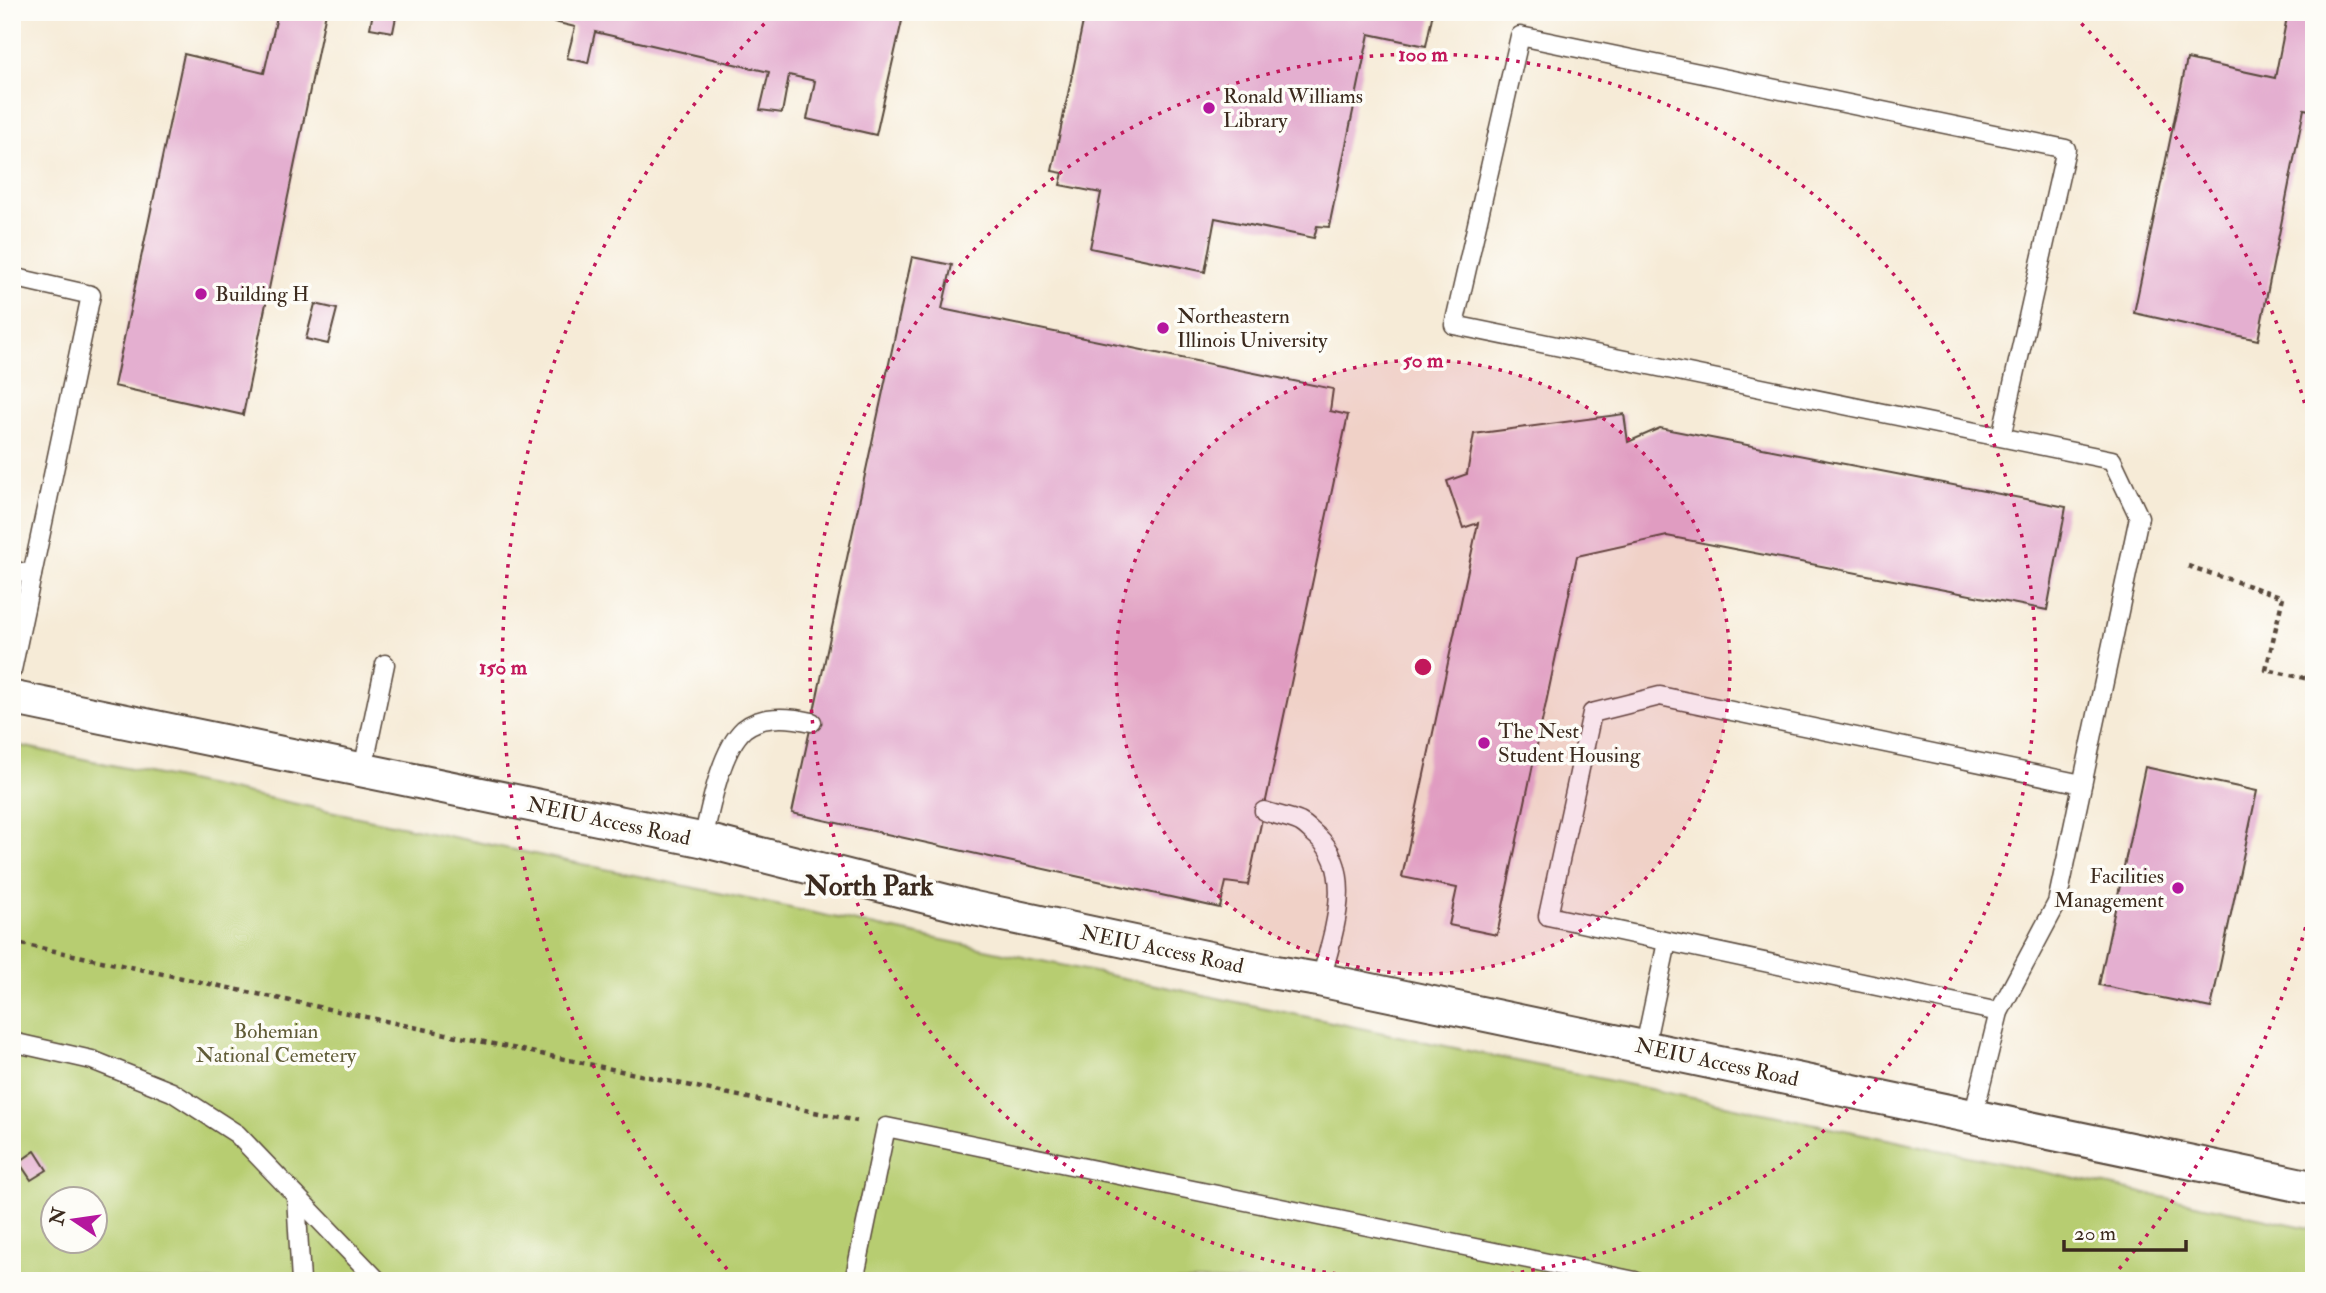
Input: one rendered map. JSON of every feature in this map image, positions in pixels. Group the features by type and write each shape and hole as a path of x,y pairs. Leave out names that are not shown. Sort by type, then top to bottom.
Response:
{"street":[{"name":"NEIU Access Road","path":"12,698 703,840 972,908 1273,972 1645,1046 2314,1188"}],"lane":[{"path":"1973,1117 1999,1012 2057,903 2139,517 2112,460 1454,325 1520,36 2066,149 2001,437"},
{"path":"12,277 91,295 12,670"},
{"path":"12,570 33,575"},
{"path":"363,769 385,664"},
{"path":"1999,1012 1548,916 1592,713 1660,696 2082,783"},
{"path":"703,840 716,786 728,753 745,729 766,719 791,717 812,722"},
{"path":"1264,811 1302,823 1323,842 1336,864 1339,889 1337,916 1321,980"},
{"path":"1645,1046 1667,942"},
{"path":"12,1042 92,1060 172,1092 237,1134 379,1281"},
{"path":"854,1281 886,1127 1635,1281"},
{"path":"296,1196 301,1281"}],"path":[{"path":"2188,566 2283,597 2266,670 2314,680"},
{"path":"12,942 886,1127"}],"green space":[{"name":"Bohemian National Cemetery","path":"12,744 2314,1229 2314,1281 12,1281"}],"building":[{"name":"Building H","path":"278,12 326,12 243,415 114,386 184,54 264,73"},
{"path":"373,12 397,12 393,32 370,28"},
{"path":"513,12 904,12 876,135 807,119 815,81 789,75 782,113 760,110 769,72 595,32 588,63 567,58 575,27"},
{"name":"Ronald Williams Library","path":"1043,12 1433,12 1426,46 1369,34 1329,227 1317,226 1314,238 1215,218 1205,272 1090,248 1101,193 1060,185 1063,173 1052,171 1083,22"},
{"path":"2288,12 2314,12 2314,111 2304,109 2258,340 2134,313 2187,59 2275,78"},
{"path":"912,257 952,265 942,309 1333,389 1330,411 1348,415 1248,885 1226,882 1220,908 792,813"},
{"path":"315,304 337,309 328,344 306,339"},
{"name":"The Nest Student Housing","path":"1624,414 1628,442 1660,428 2066,507 2047,610 1667,536 1577,556 1497,935 1449,925 1457,888 1402,877 1478,523 1463,528 1447,481 1467,474 1474,434"},
{"name":"Facilities Management","path":"2145,767 2257,791 2211,1008 2099,985"},
{"path":"35,1151 47,1170 31,1180 19,1162"}],"place":[{"name":"Ronald Williams Library","path":"1209,108"},
{"name":"Building H","path":"201,294"},
{"name":"Northeastern Illinois University","path":"1163,328"},
{"name":"The Nest Student Housing","path":"1484,743"},
{"name":"Facilities Management","path":"2178,888"}],"district":[{"name":"North Park","path":"869,885"}]}
